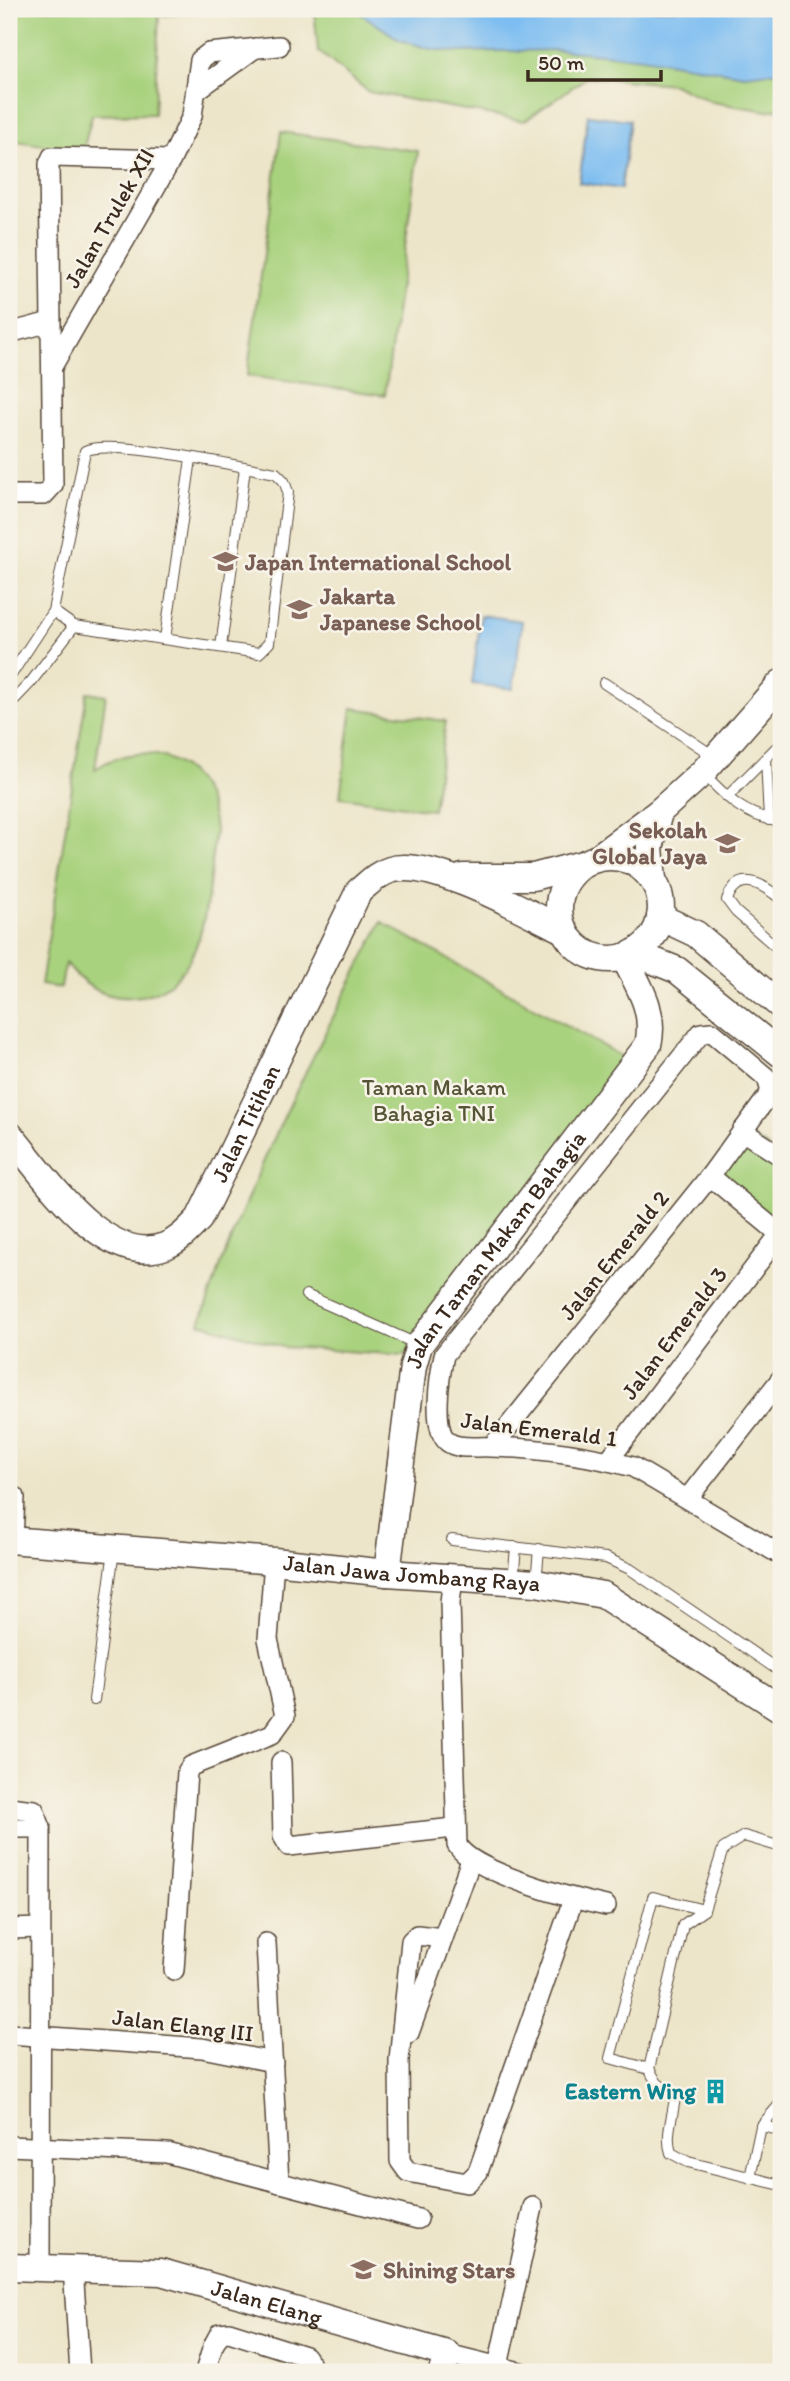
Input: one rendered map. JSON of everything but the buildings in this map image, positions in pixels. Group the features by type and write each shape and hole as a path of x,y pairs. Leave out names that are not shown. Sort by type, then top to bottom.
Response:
{"main road":[{"path":"781,683 709,765 660,812 570,877 560,898 561,921 565,931 587,954 603,959 629,955 677,970 781,1054"},
{"path":"629,955 655,931 660,917 661,904 653,880 650,848 660,812"},
{"path":"592,860 620,858 634,863 653,880"},
{"name":"Jalan Titihan","path":"447,876 533,877 592,860"},
{"name":"Jalan Titihan","path":"9,1134 93,1231 125,1245 145,1248 165,1246 199,1219 359,891 378,875 392,869 426,869 447,876 565,931"},
{"path":"660,917 696,934 781,1006"},
{"path":"677,970 678,953 696,934"},
{"name":"Jalan Taman Makam Bahagia","path":"387,1573 419,1345 648,1045 652,1021 650,1009 629,955"},
{"path":"650,1009 660,981 677,970"},
{"name":"Jalan Jawa Jombang Raya","path":"11,1540 387,1573 524,1582 603,1595 781,1709"},
{"name":"Jalan Elang","path":"9,2267 161,2272 432,2362"}],"street":[{"name":"Jalan Trulek XII","path":"52,366 171,160 192,116 197,90 256,48 279,46"},
{"path":"10,495 44,495 53,485 49,164 52,157 171,160"},
{"path":"9,333 50,322"},
{"name":"Jalan Emerald 1","path":"771,1092 767,1078 721,1038 712,1032 701,1033 444,1355 439,1374 440,1432 447,1442 456,1446 492,1447 608,1461 633,1467 779,1549"},
{"name":"Jalan Emerald 2","path":"492,1447 710,1176 771,1092"},
{"path":"742,1131 781,1156"},
{"path":"710,1176 780,1235"},
{"name":"Jalan Emerald 3","path":"608,1461 780,1235"},
{"path":"688,1498 781,1379"},
{"path":"11,1540 15,1497"},
{"path":"174,1970 187,1772 191,1766 272,1734 285,1716 268,1639 274,1561"},
{"path":"453,1578 450,1602 454,1828 457,1845 471,1860 573,1899 606,1906"},
{"path":"281,1762 283,1836 289,1846 454,1828"},
{"path":"9,1807 34,1810 41,1828 40,2267"},
{"path":"9,1828 41,1828"},
{"path":"400,2060 471,1860"},
{"path":"443,1938 417,1936 411,1941 400,2060 402,2167 408,2172 467,2183 478,2172 573,1899"},
{"path":"9,1928 40,1928"},
{"path":"266,1943 273,2062"},
{"name":"Jalan Elang III","path":"9,2034 202,2048 273,2062 279,2183"},
{"path":"9,2146 167,2153 418,2219"},
{"path":"498,2366 533,2207"},
{"path":"73,2268 80,2372"},
{"path":"205,2372 220,2333 229,2332 305,2356 309,2362 307,2372"},
{"name":"Jalan Elang","path":"432,2362 498,2366 520,2372"}],"lane":[{"path":"31,682 13,674 53,611 85,451 102,446 191,459 275,473 285,481 288,492 269,643 259,653 74,626 53,611"},
{"path":"165,639 191,459"},
{"path":"221,648 244,468"},
{"path":"9,705 31,682 74,626"},
{"path":"604,683 709,765 727,797 739,809 781,822"},
{"path":"727,797 781,743"},
{"path":"766,758 769,820"},
{"path":"781,900 766,887 752,882 738,886 730,892 727,900 781,951"},
{"path":"306,1295 419,1345"},
{"path":"452,1540 606,1558 630,1569 781,1672"},
{"path":"516,1546 524,1582"},
{"path":"94,1700 114,1549"},
{"path":"524,1582 539,1549"},
{"path":"781,1847 744,1836 723,1849 704,1910 683,1925 649,2069 657,2083 675,2097 673,2121 666,2140 671,2153 688,2162 781,2185"},
{"path":"649,2069 610,2058 653,1897 704,1910"},
{"path":"750,2178 761,2126 781,2103"},
{"path":"761,2126 781,2130"}],"green space":[{"path":"9,9 225,9 159,16 154,114 92,115 83,151 9,140"},
{"path":"314,9 781,9 781,108 767,111 712,102 673,84 587,77 524,121 369,92 318,51"},
{"path":"281,132 418,151 385,395 247,376"},
{"path":"87,692 106,695 95,769 116,759 137,754 156,755 174,761 190,772 202,788 211,808 215,831 206,907 191,957 178,977 159,991 133,997 113,996 94,989 65,963 61,988 41,985"},
{"path":"352,708 446,721 433,810 340,797"},
{"name":"Taman Makam Bahagia TNI","path":"382,922 626,1059 405,1355 283,1347 200,1323 260,1168"},
{"path":"742,1131 781,1156 781,1233 710,1176"}],"water":[{"path":"354,9 781,9 781,71 744,75 643,58 559,50 458,52 430,49 400,40"},
{"path":"588,115 630,120 621,189 579,183"},
{"path":"481,615 522,621 513,689 472,684"}],"place":[{"name":"Japan International School","path":"225,562"},
{"name":"Jakarta Japanese School","path":"300,609"},
{"name":"Sekolah Global Jaya","path":"727,843"},
{"name":"Eastern Wing","path":"716,2091"},
{"name":"Shining Stars","path":"363,2270"}]}
